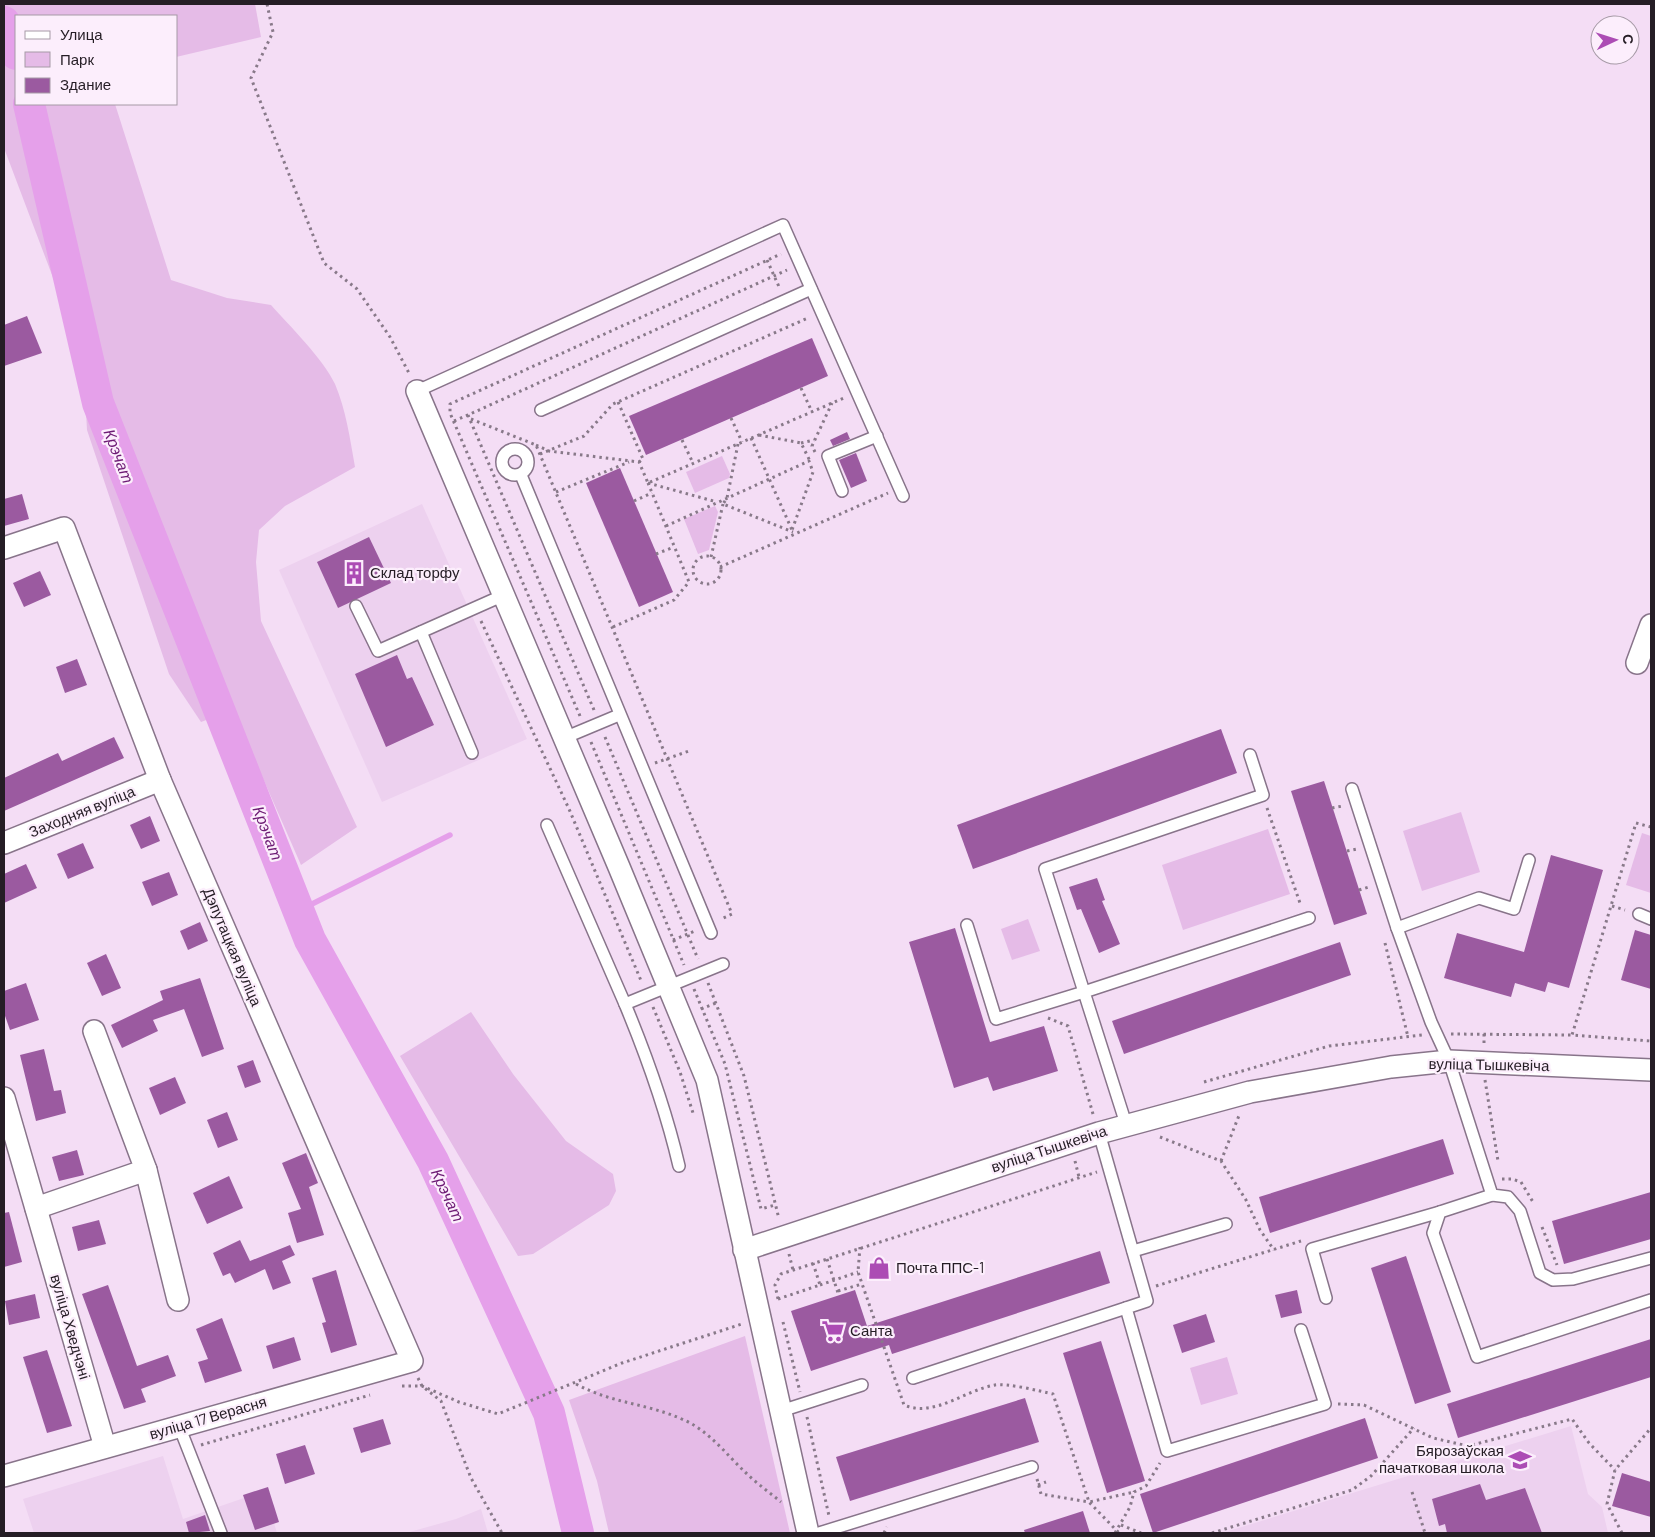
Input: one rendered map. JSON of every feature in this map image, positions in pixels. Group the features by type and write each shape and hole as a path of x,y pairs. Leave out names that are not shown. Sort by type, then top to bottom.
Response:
{"street":[{"path":"417,391 707,1080 808,1533"},
{"name":"Дэпутацкая вуліца","path":"4,548 64,528 160,780 412,1361"},
{"path":"1637,663 1651,625"},
{"name":"Заходняя вуліца","path":"4,843 160,780"},
{"path":"94,1031 146,1170 178,1300"},
{"name":"вуліца Тышкевіча","path":"744,1250 1096,1123 1133,1122 1250,1092 1391,1067 1449,1061 1651,1070"},
{"name":"вуліца Хведчэні","path":"4,1098 105,1447"},
{"path":"36,1208 146,1170"},
{"name":"вуліца 17 Верасня","path":"4,1476 412,1361"}],"lane":[{"path":"417,391 784,226 902,492"},
{"path":"542,410 811,289"},
{"path":"842,491 828,456 877,436"},
{"path":"521,475 709,929"},
{"path":"356,606 378,651 504,595"},
{"path":"421,632 472,753"},
{"path":"564,738 619,714"},
{"path":"1133,1122 1084,992 1045,869 1263,795 1250,755"},
{"path":"1352,789 1396,928 1431,1022 1449,1061 1492,1195"},
{"path":"547,825 650,1066 670,1127 679,1166"},
{"path":"1396,928 1479,898 1514,909 1529,860"},
{"path":"1639,914 1651,919"},
{"path":"966,925 996,1019 1084,992 1307,918"},
{"path":"625,1004 723,964"},
{"path":"913,1378 1147,1301 1096,1123"},
{"path":"1326,1298 1312,1249 1492,1195 1508,1197 1520,1211 1540,1273 1553,1280 1572,1280 1651,1258"},
{"path":"1440,1212 1433,1233 1477,1357 1651,1300"},
{"path":"1133,1252 1226,1224"},
{"path":"1126,1308 1167,1451 1325,1404 1301,1330"},
{"path":"781,1411 862,1385"},
{"path":"179,1426 220,1533"},
{"path":"819,1533 1032,1467"}],"path":[{"path":"267,4 273,32 251,78 324,263 357,289 390,337 417,391"},
{"path":"775,1205 761,1209 725,1064 586,729 449,408 452,402 793,248"},
{"path":"454,421 469,417 800,264"},
{"path":"540,454 584,436 613,404 822,312"},
{"path":"801,388 812,412"},
{"path":"648,483 848,396"},
{"path":"469,417 549,451 638,462 643,459 618,402"},
{"path":"812,446 833,403"},
{"path":"469,417 703,971 744,1076 775,1205 793,1270"},
{"path":"711,557 740,443 731,418"},
{"path":"759,434 800,443 815,440"},
{"path":"751,438 793,532"},
{"path":"682,440 693,463"},
{"path":"666,526 817,458 810,442"},
{"path":"793,532 813,472 800,443"},
{"path":"536,445 732,914 709,929"},
{"path":"556,492 631,461"},
{"path":"638,462 689,582"},
{"path":"813,472 822,468"},
{"path":"648,483 718,502 793,532"},
{"path":"720,567 793,532 902,492"},
{"path":"634,501 652,493"},
{"path":"656,554 674,547"},
{"path":"705,556 716,559 720,567 721,574 714,583 703,584 695,578 693,572 696,562 705,556"},
{"path":"613,627 674,600 689,582 695,578"},
{"path":"475,608 504,674 569,809 680,1072 693,1116"},
{"path":"1263,795 1307,918"},
{"path":"1651,827 1636,822 1572,1035 1651,1042"},
{"path":"1347,852 1357,849"},
{"path":"1359,890 1369,887"},
{"path":"1029,1009 1068,1026 1096,1123"},
{"path":"1485,1063 1485,1083 1501,1180"},
{"path":"1222,1161 1250,1092"},
{"path":"1133,1122 1156,1135 1222,1161 1246,1200 1260,1230 1274,1250"},
{"path":"395,1388 404,1385 422,1386 459,1402 498,1414 562,1390 622,1363 780,1310 775,1285 781,1274 1109,1168"},
{"path":"1488,1183 1512,1178 1521,1182 1534,1206"},
{"path":"1541,1224 1558,1269"},
{"path":"860,1247 858,1272 904,1405 916,1410 940,1404 996,1384 1053,1394 1089,1502 1117,1533 1130,1507 1134,1492"},
{"path":"828,1259 838,1293 862,1284"},
{"path":"813,1263 820,1285"},
{"path":"778,1299 858,1272"},
{"path":"782,1320 804,1404 832,1530"},
{"path":"412,1361 422,1386 441,1402 471,1478 502,1533"},
{"path":"576,1384 593,1393 618,1402 656,1409 687,1421 725,1451 745,1472 786,1506 802,1507"},
{"path":"188,1449 376,1393"},
{"path":"1325,1404 1364,1405 1433,1438 1468,1446 1572,1419 1589,1443 1615,1470"},
{"path":"1212,1533 1352,1490 1371,1476 1414,1428"},
{"path":"1622,1533 1607,1504 1615,1470 1651,1428"},
{"path":"1041,1494 1089,1502 1134,1492 1146,1486 1167,1451"},
{"path":"1038,1484 1046,1482"},
{"path":"1412,1492 1425,1533"},
{"path":"1120,1525 1141,1533"}],"shaded area":[{"path":"422,504 527,739 382,802 279,570"},
{"name":"Бярозаўская пачатковая школа","path":"1571,1426 1588,1494 1602,1507 1608,1533 1222,1533"},
{"path":"163,1456 183,1519 244,1498 255,1529 274,1523 277,1533 34,1533 23,1499"},
{"path":"481,1509 488,1533 406,1533 456,1519"}],"green space":[{"path":"4,4 255,4 261,37 178,57 178,15 15,15 15,105 115,105 171,280 227,298 271,305 323,364 339,394 355,467 285,506 259,530 256,562 261,621 357,827 301,865 233,710 201,722 169,674 87,430 83,357 4,148"},
{"path":"722,456 730,474 729,478 695,493 686,472"},
{"path":"715,506 718,512 709,550 698,554 684,519"},
{"path":"1461,812 1480,872 1422,891 1403,831"},
{"path":"1268,829 1290,894 1183,930 1162,865"},
{"path":"1642,833 1651,836 1651,893 1626,885"},
{"path":"1028,919 1040,951 1012,960 1001,929"},
{"path":"471,1012 513,1074 566,1141 613,1174 616,1191 609,1205 533,1254 518,1256 400,1056"},
{"path":"745,1336 790,1533 609,1533 597,1481 569,1400"},
{"path":"1227,1357 1238,1394 1201,1405 1190,1368"}],"building":[{"path":"27,316 42,353 4,366 4,325"},
{"path":"812,338 828,376 646,455 629,416"},
{"path":"847,432 850,439 833,446 830,440"},
{"path":"856,453 867,481 851,488 839,460"},
{"path":"620,468 673,592 639,607 586,483"},
{"path":"22,494 29,519 4,526 4,499"},
{"name":"Склад торфу","path":"369,537 391,583 338,608 317,562"},
{"path":"40,571 51,595 24,607 13,583"},
{"path":"397,655 407,679 412,677 434,725 386,747 355,674"},
{"path":"77,659 87,685 65,693 56,667"},
{"path":"1221,729 1237,773 973,869 957,825"},
{"path":"114,737 124,758 4,811 4,778 58,753 62,761"},
{"path":"1324,781 1367,914 1334,925 1291,791"},
{"path":"150,816 160,841 141,849 130,825"},
{"path":"83,843 94,868 68,879 57,854"},
{"path":"1551,855 1603,870 1569,988 1548,982 1545,992 1515,983 1511,997 1444,978 1457,933 1524,952"},
{"path":"26,864 37,888 4,903 4,874"},
{"path":"169,872 178,895 152,906 142,882"},
{"path":"1097,878 1105,900 1102,901 1120,944 1099,953 1081,909 1077,910 1069,887"},
{"path":"200,922 208,941 188,950 180,931"},
{"path":"955,928 990,1042 1044,1026 1058,1071 993,1091 988,1077 954,1088 909,942"},
{"path":"1635,930 1651,935 1651,989 1621,980"},
{"path":"1340,942 1351,975 1124,1054 1112,1021"},
{"path":"106,954 121,988 102,996 87,963"},
{"path":"200,978 224,1049 202,1057 184,1009 153,1020 158,1031 122,1048 111,1025 163,1000 160,991"},
{"path":"26,983 39,1020 10,1030 4,1013 4,991"},
{"path":"44,1049 54,1091 61,1090 66,1113 36,1121 20,1055"},
{"path":"253,1060 261,1082 245,1088 237,1066"},
{"path":"175,1077 186,1103 160,1115 149,1088"},
{"path":"227,1112 238,1140 218,1148 207,1120"},
{"path":"1443,1139 1454,1174 1270,1233 1259,1197"},
{"path":"77,1150 84,1175 59,1181 52,1157"},
{"path":"306,1153 318,1183 309,1187 324,1235 297,1243 288,1213 301,1209 282,1163"},
{"path":"229,1176 243,1208 207,1224 193,1193"},
{"path":"1651,1192 1651,1239 1564,1264 1552,1221"},
{"path":"9,1212 22,1262 4,1267 4,1213"},
{"path":"99,1220 106,1244 78,1251 72,1227"},
{"path":"240,1240 250,1261 290,1245 295,1255 282,1261 291,1283 273,1290 265,1269 235,1283 230,1273 223,1276 213,1253"},
{"path":"1100,1251 1110,1283 892,1354 889,1345 811,1371 791,1311 855,1290 867,1326"},
{"path":"1406,1256 1451,1392 1415,1404 1371,1268"},
{"path":"336,1270 357,1345 331,1353 322,1323 326,1322 312,1278"},
{"path":"108,1285 137,1366 168,1355 176,1376 141,1389 146,1402 124,1409 82,1294"},
{"path":"1297,1290 1302,1313 1281,1318 1275,1295"},
{"path":"35,1294 40,1318 9,1325 5,1301"},
{"path":"1206,1314 1215,1342 1182,1353 1173,1325"},
{"path":"222,1318 242,1371 205,1383 198,1362 208,1359 196,1329"},
{"path":"294,1337 301,1360 273,1369 266,1346"},
{"path":"1651,1339 1651,1377 1458,1438 1447,1404"},
{"path":"1101,1341 1145,1481 1107,1493 1063,1353"},
{"path":"47,1350 72,1426 47,1433 23,1357"},
{"path":"1025,1398 1039,1442 850,1501 836,1457"},
{"path":"1365,1418 1378,1458 1153,1533 1140,1494"},
{"path":"383,1419 391,1444 361,1453 353,1428"},
{"path":"305,1445 315,1474 285,1484 276,1454"},
{"path":"1622,1473 1651,1482 1651,1517 1612,1506"},
{"path":"1480,1484 1486,1500 1525,1488 1542,1533 1447,1533 1445,1524 1439,1526 1432,1499"},
{"path":"268,1487 279,1522 255,1530 243,1495"},
{"path":"1083,1511 1090,1533 1025,1533 1024,1530"},
{"path":"205,1515 210,1531 189,1533 186,1522"}],"waterway":[{"name":"Крэчат","path":"4,22 15,51"},
{"name":"Крэчат","path":"29,105 98,403 310,940 433,1161 549,1413 578,1533"},
{"path":"298,911 450,835"}],"place":[{"name":"Склад торфу","path":"354,573"},
{"name":"Почта ППС-1","path":"879,1268"},
{"name":"Санта","path":"833,1331"},
{"name":"Бярозаўская пачатковая школа","path":"1520,1460"}]}
